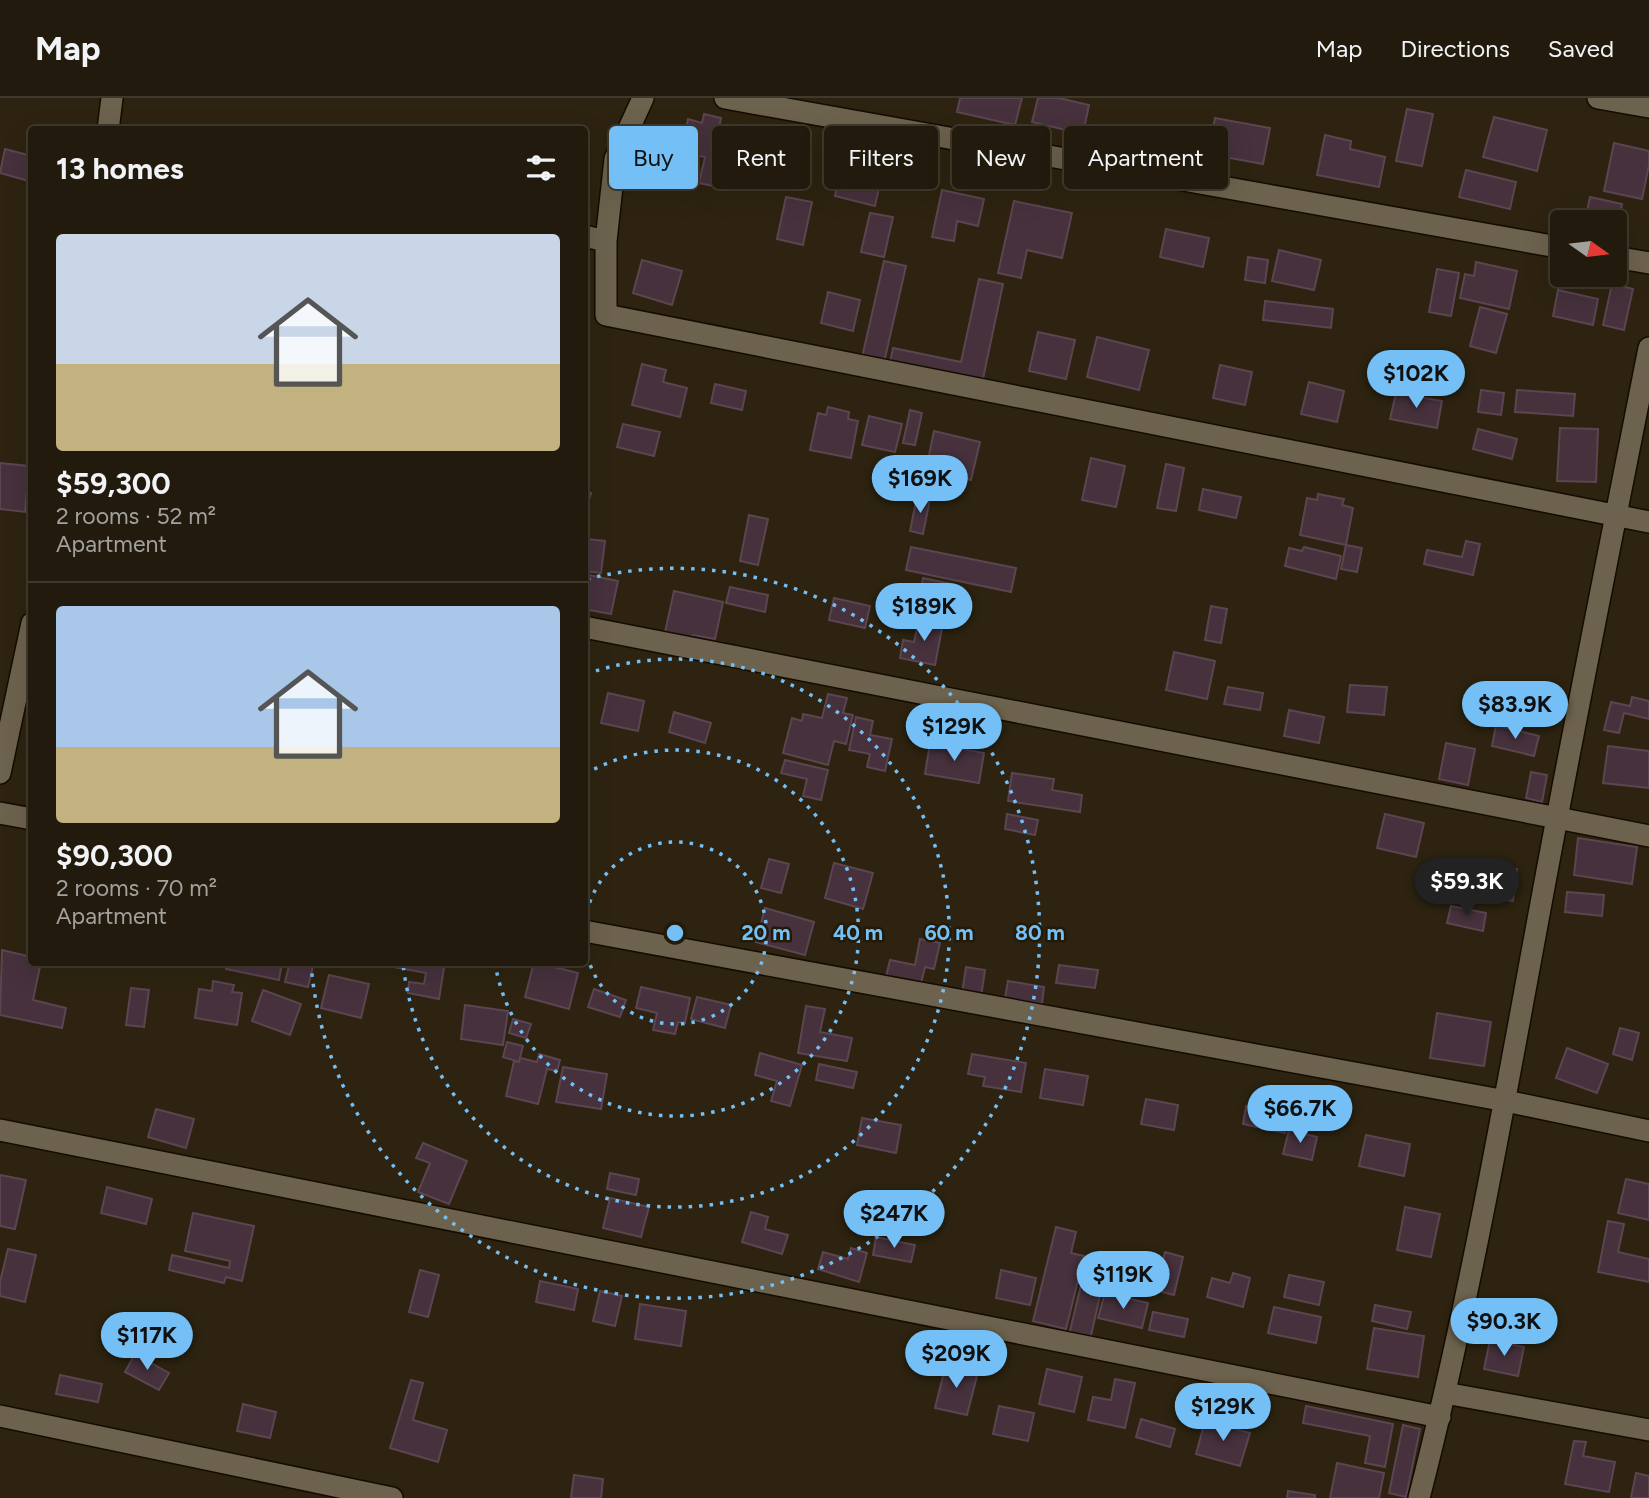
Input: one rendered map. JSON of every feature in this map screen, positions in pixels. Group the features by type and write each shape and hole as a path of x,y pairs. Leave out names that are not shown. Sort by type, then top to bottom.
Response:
{"street":[{"path":"108,126 112,98"},
{"path":"643,98 615,159 595,238 606,315 1649,523"},
{"path":"725,98 1550,246"},
{"path":"1598,98 1649,107"},
{"path":"1628,259 1649,263"},
{"path":"1419,1498 1440,1417 1506,1101 1557,819 1649,348"},
{"path":"588,628 1649,836"},
{"path":"0,773 28,642"},
{"path":"0,813 28,819"},
{"path":"588,932 1506,1101 1649,1131"},
{"path":"0,1130 1440,1417"},
{"path":"1445,1393 1649,1430"},
{"path":"0,1416 392,1498"}],"building":[{"path":"960,98 1022,98 1015,125 957,112"},
{"path":"1038,98 1059,98 1089,105 1085,126 1064,126 1064,130 1032,122"},
{"path":"1407,109 1433,114 1422,166 1396,161"},
{"path":"704,114 721,118 719,126 712,126 712,186 699,183 705,157 698,156 698,126 687,126 688,119 702,123"},
{"path":"1494,117 1547,130 1537,171 1483,157"},
{"path":"1215,118 1270,128 1263,164 1228,158 1228,126 1213,126"},
{"path":"1325,135 1351,141 1350,149 1385,157 1379,187 1317,175"},
{"path":"1614,143 1649,151 1642,199 1604,191"},
{"path":"5,149 28,155 28,181 0,173"},
{"path":"1466,170 1516,182 1510,209 1459,197"},
{"path":"837,189 879,189 875,206 835,196"},
{"path":"942,190 984,199 978,226 957,221 954,241 932,237"},
{"path":"786,197 812,202 803,245 777,239"},
{"path":"1590,197 1622,204 1621,210 1587,210"},
{"path":"1014,201 1072,213 1062,258 1027,250 1021,278 998,273"},
{"path":"870,213 893,217 884,257 861,252"},
{"path":"1166,229 1209,238 1203,267 1160,257"},
{"path":"1279,250 1321,260 1314,290 1272,281"},
{"path":"1248,257 1268,260 1265,283 1245,280"},
{"path":"642,260 682,271 672,305 633,293"},
{"path":"884,261 906,266 883,367 861,362"},
{"path":"1476,262 1517,271 1509,309 1460,298 1465,274 1474,276"},
{"path":"1437,269 1459,273 1451,316 1429,312"},
{"path":"979,279 1003,284 981,388 889,368 893,348 961,362"},
{"path":"1611,287 1633,289 1624,330 1603,325"},
{"path":"1558,290 1598,299 1593,325 1553,316"},
{"path":"828,292 860,300 853,331 821,323"},
{"path":"1265,301 1333,309 1331,328 1263,320"},
{"path":"1480,307 1507,314 1496,353 1470,346"},
{"path":"1038,332 1075,340 1066,379 1029,371"},
{"path":"1097,337 1149,350 1139,390 1087,377"},
{"path":"642,364 666,370 663,382 687,388 680,417 632,405"},
{"path":"1220,365 1252,372 1245,405 1213,398"},
{"path":"1309,382 1344,391 1337,422 1301,414"},
{"path":"715,384 746,391 742,410 711,403"},
{"path":"1481,390 1504,393 1501,415 1478,412"},
{"path":"1517,390 1575,394 1573,416 1515,412"},
{"path":"1396,393 1442,401 1437,428 1390,419"},
{"path":"828,407 849,412 848,419 858,421 851,458 810,450 818,413 826,415"},
{"path":"910,410 922,413 915,445 903,443"},
{"path":"869,416 902,424 895,452 862,445"},
{"path":"623,424 660,432 654,456 617,447"},
{"path":"1560,428 1598,429 1596,482 1557,481"},
{"path":"1478,429 1517,439 1512,459 1473,449"},
{"path":"934,431 980,442 971,480 926,470"},
{"path":"904,458 922,462 916,494 896,489"},
{"path":"1091,458 1125,466 1116,507 1082,500"},
{"path":"0,463 28,466 25,512 0,509"},
{"path":"1166,464 1184,468 1176,511 1157,508"},
{"path":"1203,489 1241,497 1236,518 1199,510"},
{"path":"1318,494 1344,499 1342,505 1353,508 1346,545 1300,535 1307,498 1317,500"},
{"path":"917,496 930,499 923,534 910,531"},
{"path":"749,515 768,519 758,565 740,561"},
{"path":"588,539 605,541 601,573 588,571"},
{"path":"1466,541 1480,544 1473,575 1424,564 1427,550 1462,557"},
{"path":"1346,545 1362,548 1357,572 1341,569"},
{"path":"911,547 1016,568 1011,592 906,570"},
{"path":"1304,547 1341,556 1336,579 1285,566 1289,548 1302,551"},
{"path":"588,575 618,581 611,614 588,610"},
{"path":"923,578 952,584 948,605 931,601 929,612 917,609"},
{"path":"730,587 768,595 765,612 726,603"},
{"path":"674,591 723,602 715,639 693,635 691,642 664,637"},
{"path":"834,598 870,606 865,628 829,620"},
{"path":"1211,606 1227,609 1221,643 1205,640"},
{"path":"919,619 943,623 935,665 900,658 903,640 914,642"},
{"path":"1174,652 1215,661 1207,699 1166,690"},
{"path":"1350,685 1387,687 1384,715 1347,712"},
{"path":"1228,687 1263,693 1260,710 1224,704"},
{"path":"608,693 644,701 638,731 601,723"},
{"path":"828,694 847,698 843,713 853,715 846,744 834,741 828,765 783,753 792,718 802,721 803,714 822,718"},
{"path":"1632,697 1649,701 1649,719 1624,713 1619,733 1604,730 1611,702 1630,706"},
{"path":"1289,710 1324,717 1319,743 1284,736"},
{"path":"674,712 711,723 705,743 669,732"},
{"path":"856,717 873,721 870,735 892,739 885,771 867,767 870,754 849,750"},
{"path":"1496,725 1539,736 1534,756 1492,746"},
{"path":"930,743 984,753 979,783 925,774"},
{"path":"1446,743 1475,749 1468,785 1439,779"},
{"path":"1608,746 1649,751 1649,788 1603,783"},
{"path":"785,760 828,770 821,800 803,796 807,779 781,773"},
{"path":"1531,772 1547,775 1542,802 1526,798"},
{"path":"1012,773 1054,779 1052,790 1082,795 1080,812 1008,801"},
{"path":"1007,814 1038,820 1035,835 1005,829"},
{"path":"1385,814 1424,823 1416,857 1377,848"},
{"path":"1578,838 1637,847 1632,884 1574,875"},
{"path":"769,859 789,864 781,893 761,888"},
{"path":"834,863 873,873 863,909 825,898"},
{"path":"1467,863 1517,869 1513,901 1463,894"},
{"path":"1567,892 1604,895 1602,916 1565,912"},
{"path":"1451,906 1486,913 1483,931 1447,923"},
{"path":"765,908 814,922 805,955 756,942"},
{"path":"920,939 940,943 934,969 925,967 920,988 885,981 890,960 915,965"},
{"path":"2,950 28,956 28,966 40,966 33,1000 66,1008 62,1028 0,1015"},
{"path":"1059,965 1098,970 1095,988 1056,983"},
{"path":"226,966 281,966 279,980 226,969"},
{"path":"289,966 313,966 308,987 285,982"},
{"path":"388,966 444,966 439,999 408,993 409,982 424,984 426,973"},
{"path":"533,966 550,966 578,973 569,1009 525,997"},
{"path":"966,967 985,970 981,997 962,993"},
{"path":"329,975 369,984 361,1018 321,1008"},
{"path":"213,981 234,985 232,992 242,993 237,1025 195,1018 199,989 212,991"},
{"path":"1008,981 1044,987 1042,1004 1005,998"},
{"path":"641,987 690,998 685,1023 678,1022 675,1034 653,1030 657,1013 636,1008"},
{"path":"131,988 149,990 144,1027 126,1025"},
{"path":"594,989 626,1000 620,1017 588,1007"},
{"path":"263,990 301,1004 290,1035 252,1021"},
{"path":"697,997 731,1005 725,1028 691,1019"},
{"path":"465,1005 508,1011 503,1045 461,1039"},
{"path":"806,1006 825,1009 820,1032 852,1038 847,1061 798,1053"},
{"path":"1437,1013 1491,1022 1484,1066 1430,1058"},
{"path":"513,1019 531,1024 526,1038 509,1033"},
{"path":"1620,1028 1639,1033 1632,1060 1613,1054"},
{"path":"507,1042 523,1046 519,1062 503,1057"},
{"path":"1567,1048 1608,1064 1597,1093 1556,1078"},
{"path":"760,1053 802,1065 790,1106 771,1101 777,1081 755,1075"},
{"path":"539,1054 560,1060 557,1071 547,1069 538,1104 506,1096 514,1061 519,1062 520,1058 537,1062"},
{"path":"972,1054 1026,1063 1021,1092 983,1086 985,1077 968,1074"},
{"path":"819,1064 857,1072 853,1088 816,1080"},
{"path":"563,1067 607,1074 601,1109 556,1102"},
{"path":"1045,1069 1088,1076 1083,1105 1040,1098"},
{"path":"1146,1099 1178,1105 1174,1130 1141,1124"},
{"path":"1246,1106 1288,1115 1285,1133 1243,1124"},
{"path":"156,1109 194,1119 186,1148 148,1137"},
{"path":"862,1118 901,1125 896,1153 857,1145"},
{"path":"1289,1130 1317,1137 1312,1160 1283,1154"},
{"path":"1366,1135 1410,1144 1404,1176 1359,1166"},
{"path":"423,1143 467,1161 449,1204 418,1192 430,1163 416,1158"},
{"path":"610,1173 639,1179 636,1195 607,1189"},
{"path":"0,1175 26,1180 15,1229 0,1226"},
{"path":"1626,1179 1649,1184 1649,1220 1618,1213"},
{"path":"107,1187 152,1199 146,1224 101,1213"},
{"path":"610,1198 649,1207 641,1237 603,1228"},
{"path":"1405,1207 1440,1214 1431,1257 1397,1250"},
{"path":"872,1210 903,1214 900,1233 869,1228"},
{"path":"751,1212 768,1217 765,1229 788,1235 782,1254 742,1242"},
{"path":"193,1213 254,1226 242,1281 226,1277 224,1283 169,1270 172,1255 229,1268 230,1261 185,1251"},
{"path":"1608,1221 1624,1224 1618,1252 1649,1259 1649,1282 1598,1272"},
{"path":"1056,1227 1076,1232 1071,1253 1084,1256 1066,1329 1033,1321"},
{"path":"876,1237 915,1245 911,1262 873,1255"},
{"path":"851,1248 867,1253 859,1282 818,1269 823,1252 848,1259"},
{"path":"8,1249 36,1255 25,1302 0,1296 0,1282"},
{"path":"1165,1252 1183,1257 1174,1295 1155,1290"},
{"path":"1086,1264 1106,1269 1090,1340 1069,1335"},
{"path":"420,1270 439,1275 428,1317 409,1312"},
{"path":"1001,1270 1036,1278 1030,1305 996,1298"},
{"path":"1233,1273 1250,1278 1243,1307 1207,1297 1212,1278 1230,1283"},
{"path":"1289,1275 1324,1282 1319,1305 1284,1297"},
{"path":"540,1281 578,1289 574,1310 536,1302"},
{"path":"600,1291 622,1296 615,1326 593,1321"},
{"path":"1105,1293 1148,1303 1142,1328 1098,1318"},
{"path":"640,1304 686,1311 681,1346 635,1339"},
{"path":"1375,1305 1411,1312 1407,1329 1372,1321"},
{"path":"1274,1307 1321,1317 1316,1343 1268,1333"},
{"path":"1153,1312 1188,1319 1184,1337 1149,1330"},
{"path":"1374,1328 1424,1336 1418,1377 1367,1369"},
{"path":"1490,1340 1524,1347 1518,1376 1484,1369"},
{"path":"135,1354 169,1373 159,1390 125,1372"},
{"path":"946,1364 978,1372 967,1415 935,1408"},
{"path":"1047,1369 1082,1377 1074,1412 1039,1404"},
{"path":"60,1375 102,1384 98,1402 56,1394"},
{"path":"1115,1379 1135,1383 1125,1428 1088,1420 1093,1397 1111,1400"},
{"path":"411,1380 423,1383 413,1420 447,1430 438,1462 390,1448"},
{"path":"243,1404 276,1412 270,1438 237,1431"},
{"path":"999,1406 1034,1413 1028,1441 993,1434"},
{"path":"1306,1406 1393,1424 1385,1467 1365,1463 1370,1436 1303,1423"},
{"path":"1141,1419 1175,1429 1170,1447 1136,1437"},
{"path":"1205,1421 1250,1433 1240,1466 1196,1454"},
{"path":"1403,1425 1420,1429 1406,1497 1389,1493"},
{"path":"1574,1441 1586,1442 1583,1456 1615,1462 1609,1492 1565,1484"},
{"path":"1337,1463 1384,1473 1379,1498 1330,1498"},
{"path":"1636,1473 1649,1476 1649,1498 1631,1498"},
{"path":"574,1475 603,1479 601,1498 571,1498"},
{"path":"1288,1491 1315,1495 1315,1498 1287,1498"}]}
